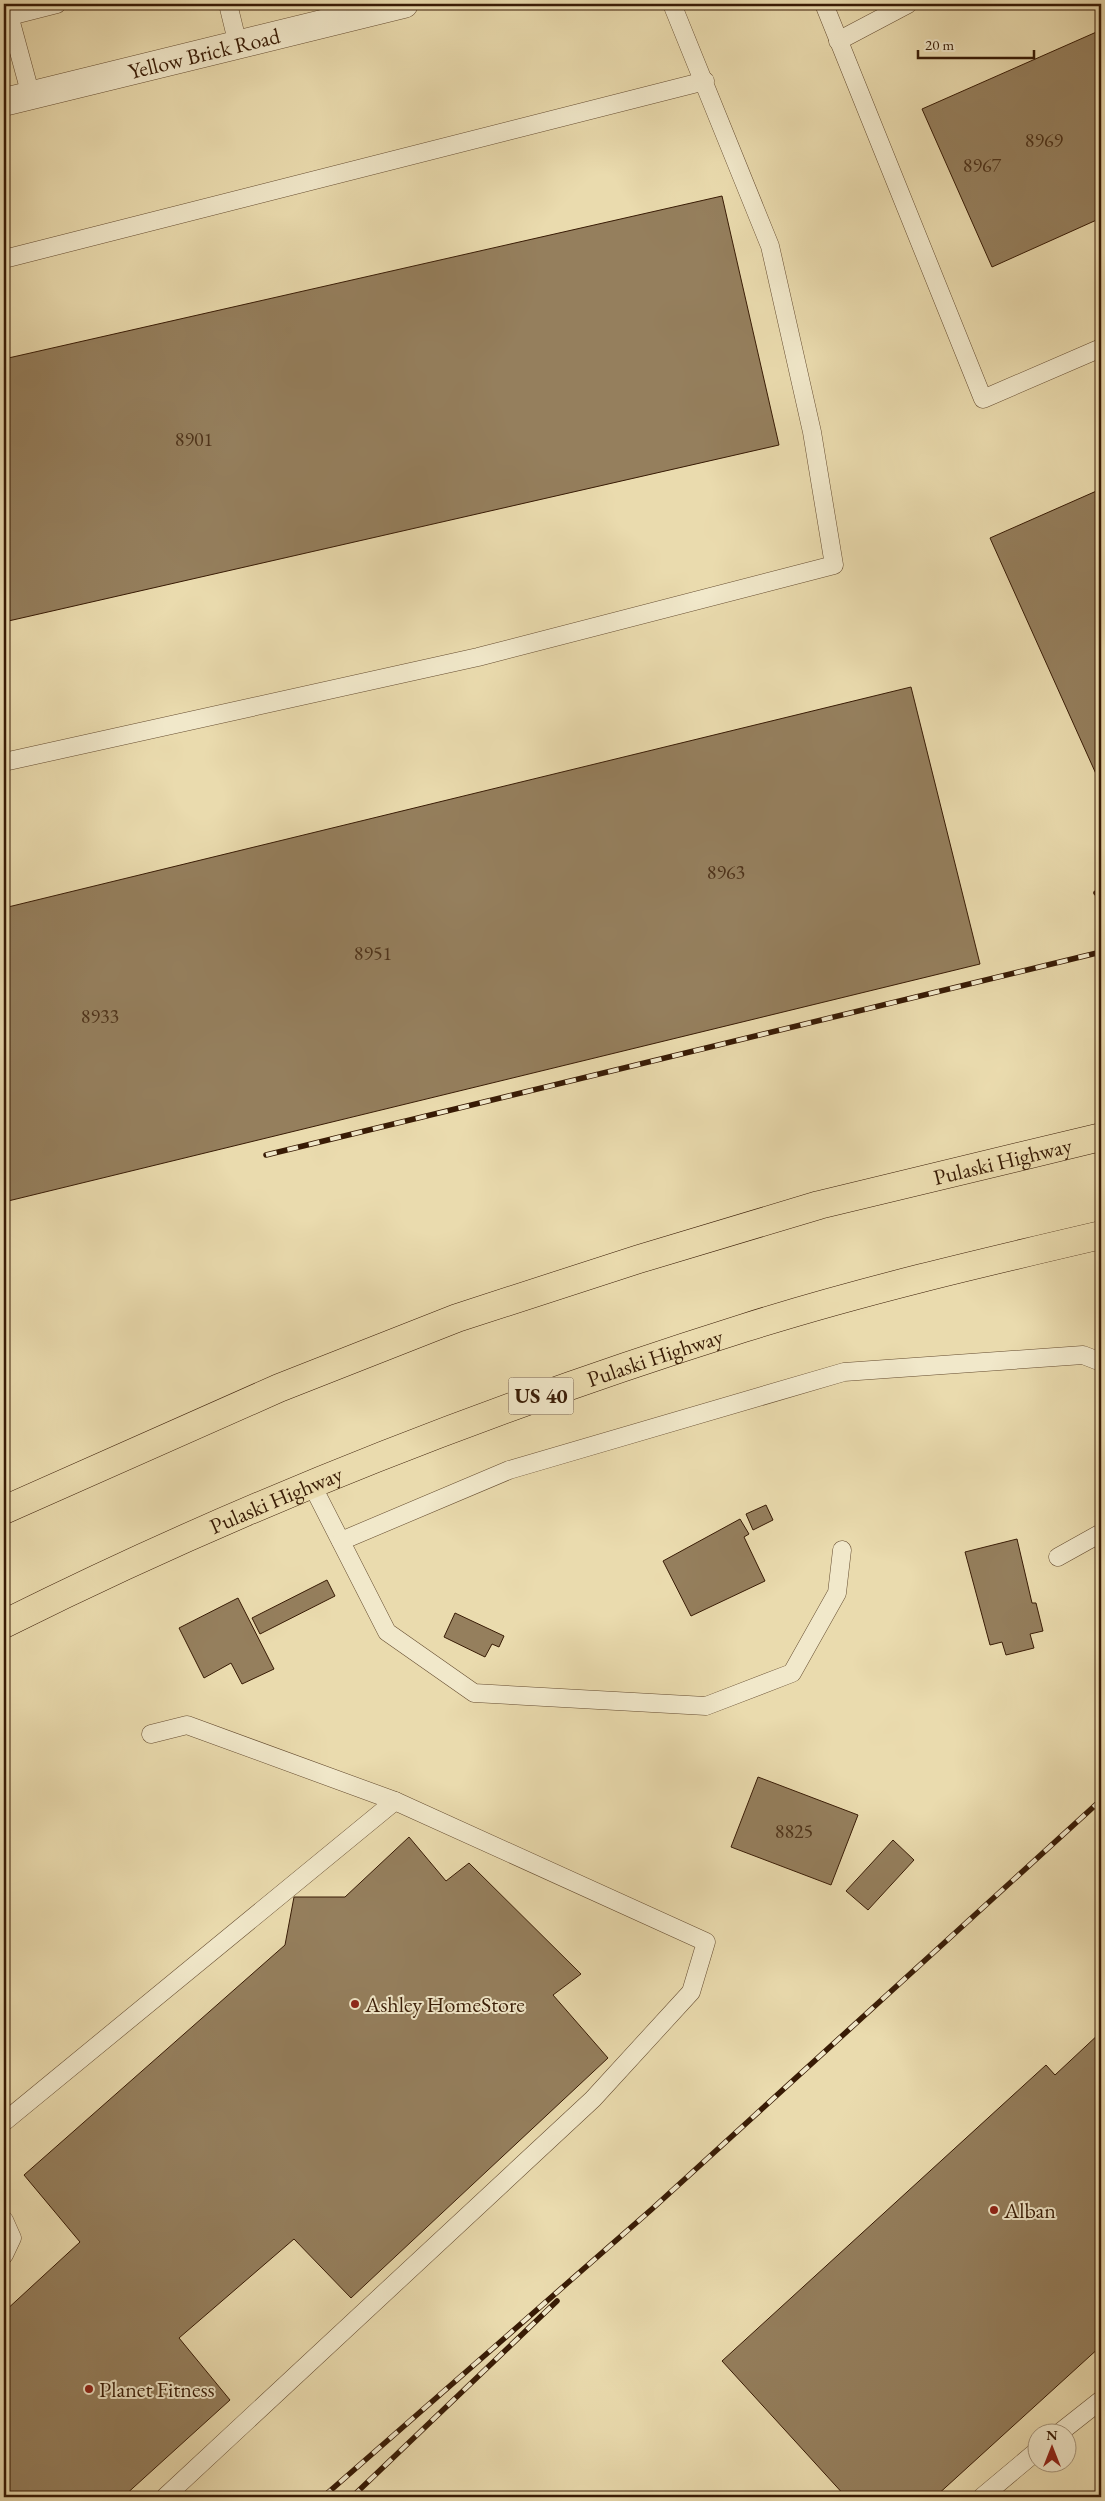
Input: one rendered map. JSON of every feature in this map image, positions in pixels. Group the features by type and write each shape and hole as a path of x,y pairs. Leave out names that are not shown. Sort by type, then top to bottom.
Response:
{"highway":[{"name":"Pulaski Highway","path":"4,1510 279,1388 457,1318 640,1259 819,1205 1101,1137"},
{"name":"Pulaski Highway","path":"4,1624 159,1551 311,1483 536,1397 745,1327 945,1272 1101,1236"}],"street":[{"name":"Yellow Brick Road","path":"4,102 397,5"}],"lane":[{"path":"31,96 8,10 58,4"},
{"path":"228,4 238,44"},
{"path":"4,762 478,657 834,565 812,432 770,246 705,81 672,4"},
{"path":"824,4 983,399 1101,348"},
{"path":"838,41 908,4"},
{"path":"4,259 705,81"},
{"path":"341,1541 509,1470 844,1372 1083,1354 1101,1362"},
{"path":"311,1483 386,1632 474,1693 706,1706 792,1672 837,1593 842,1550"},
{"path":"1058,1557 1101,1533"},
{"path":"151,1734 187,1725 395,1801 706,1942 691,1992 593,2099 165,2497"},
{"path":"4,2122 395,1801"},
{"path":"4,2220 12,2238 4,2254"},
{"path":"1071,2424 1101,2400"},
{"path":"982,2497 1028,2458"}],"building":[{"path":"1101,30 1101,218 992,267 922,109"},
{"path":"722,196 779,445 4,622 4,359"},
{"path":"1101,489 1101,785 990,538"},
{"path":"911,687 980,964 4,1202 4,908"},
{"path":"766,1505 773,1520 753,1530 746,1514"},
{"path":"740,1519 749,1534 744,1537 765,1581 691,1616 663,1561"},
{"path":"1017,1539 1032,1603 1036,1603 1043,1631 1030,1634 1034,1648 1006,1655 1002,1642 990,1645 965,1552"},
{"path":"327,1580 335,1596 260,1634 252,1618"},
{"path":"238,1598 274,1669 242,1684 231,1663 204,1678 179,1628"},
{"path":"455,1613 504,1636 499,1647 492,1644 485,1657 444,1637"},
{"path":"758,1777 858,1815 831,1885 731,1847"},
{"path":"409,1837 446,1881 469,1863 581,1974 553,1995 608,2058 351,2298 294,2239 179,2338 230,2400 123,2497 4,2497 4,2312 80,2242 24,2175 285,1945 294,1897 345,1897"},
{"path":"893,1840 914,1860 868,1910 846,1891"},
{"name":"Alban","path":"1101,2032 1101,2346 935,2497 846,2497 722,2361 1046,2065 1055,2075"}],"railway":[{"path":"1096,893 1101,891"},
{"path":"266,1155 1101,952"},
{"path":"323,2497 652,2209 1101,1800"},
{"path":"352,2497 557,2301"}],"place":[{"name":"Ashley HomeStore","path":"355,2004"},
{"name":"Alban","path":"994,2210"},
{"name":"Planet Fitness","path":"89,2389"}]}
